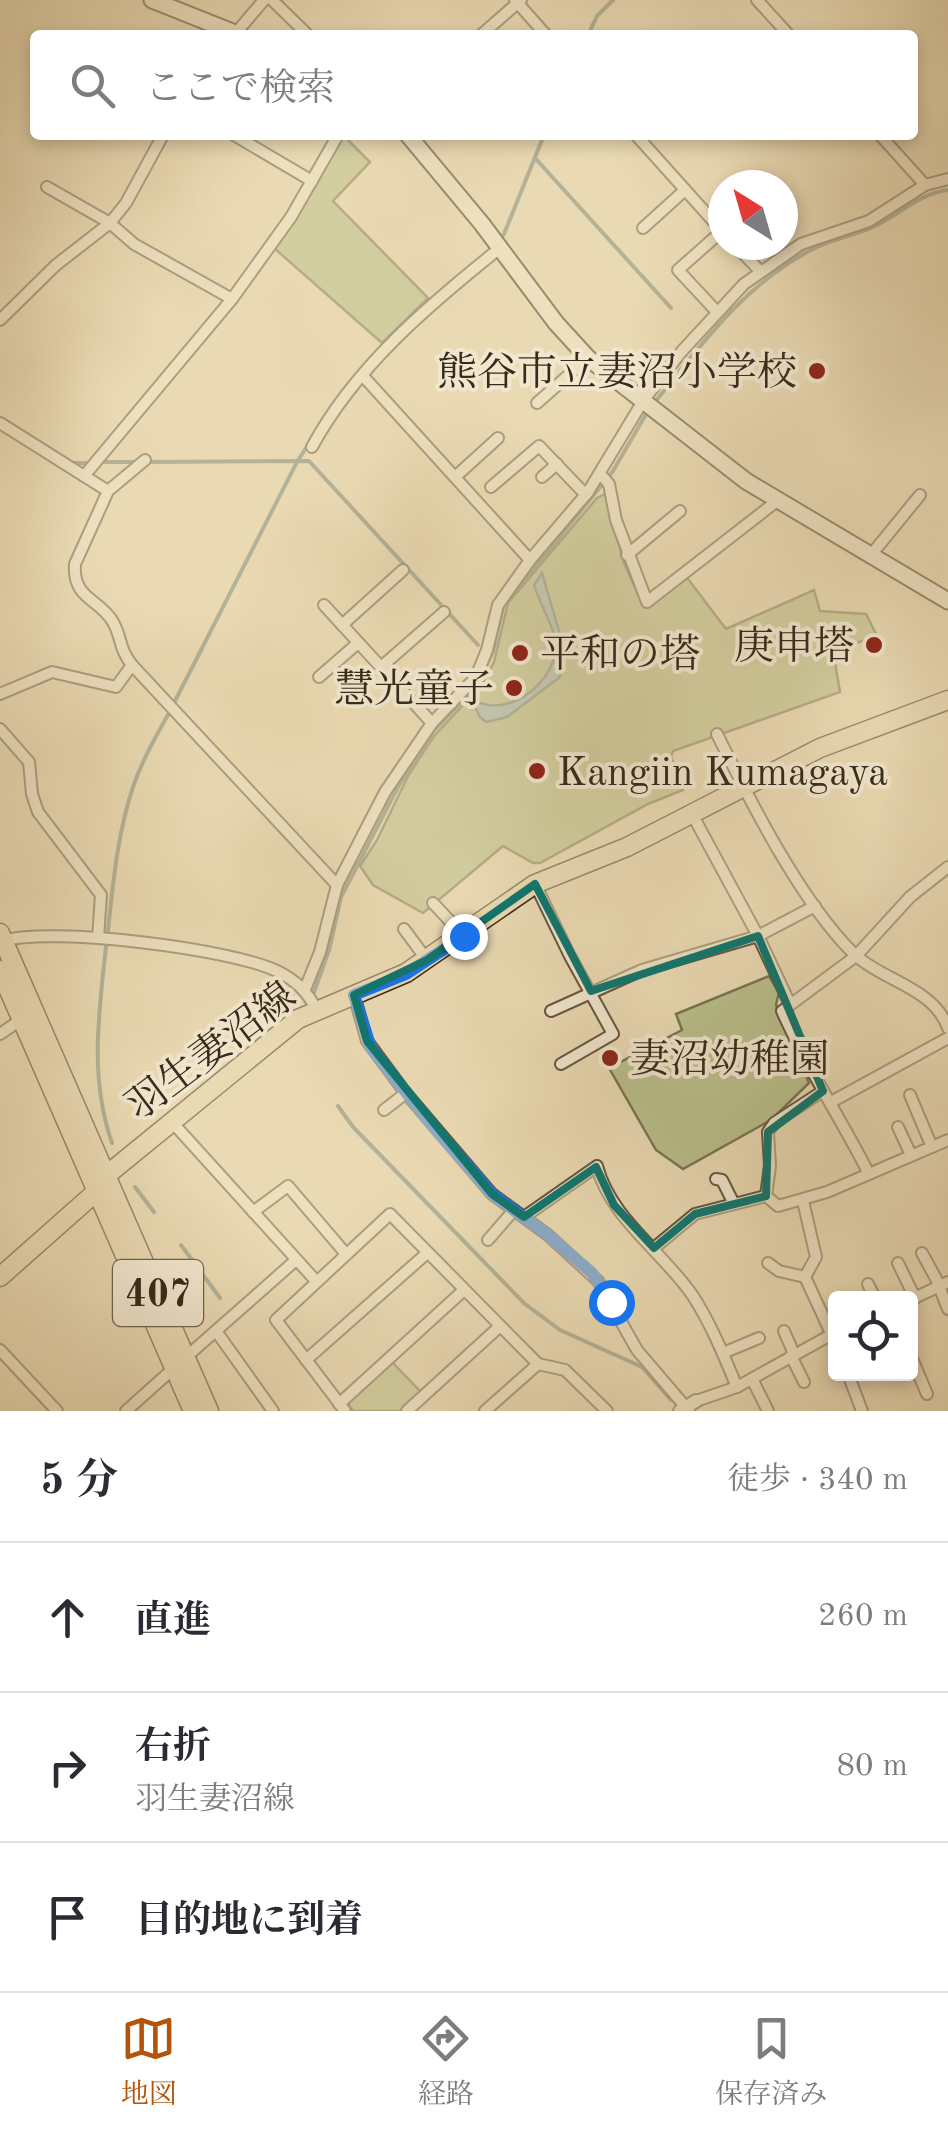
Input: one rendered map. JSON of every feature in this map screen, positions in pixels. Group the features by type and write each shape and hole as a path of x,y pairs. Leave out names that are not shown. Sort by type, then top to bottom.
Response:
{"main road":[{"path":"152,0 227,30"},
{"path":"412,140 588,358 777,501 948,601"},
{"name":"羽生妻沼線","path":"0,1277 97,1191 108,1174 270,1040 316,1009 406,974 535,884 627,847 834,742 948,700"},
{"name":"407","path":"2,937 108,1174 180,1363 193,1411"},
{"name":"407","path":"0,970 97,1191 180,1363 209,1411"}],"street":[{"path":"240,30 264,0"},
{"path":"272,0 303,30"},
{"path":"757,0 784,30"},
{"path":"486,30 518,1 542,30"},
{"path":"0,320 56,264 110,223 126,203 161,140"},
{"path":"243,140 312,180"},
{"path":"84,476 232,299 291,217 335,140"},
{"path":"641,140 708,214"},
{"path":"885,140 926,186"},
{"path":"305,990 320,952 337,886 385,792 432,723 476,677 498,605 530,560 586,495 605,480 643,402 717,312 760,271 801,244 868,221 926,186 948,180"},
{"path":"47,187 110,223 134,244 232,299"},
{"path":"642,228 686,190"},
{"path":"708,244 678,270 717,312"},
{"path":"312,447 336,406 362,376 411,325 500,248"},
{"path":"749,260 760,271"},
{"path":"537,403 588,358"},
{"path":"362,376 530,560"},
{"path":"0,423 108,491"},
{"path":"454,477 498,438"},
{"path":"491,486 539,446 586,495"},
{"path":"145,460 108,491 75,564 74,575 87,600 114,624 120,650 132,665 337,886"},
{"path":"542,477 557,464"},
{"path":"605,480 647,602 777,501"},
{"path":"871,555 920,496"},
{"path":"628,555 680,512"},
{"path":"342,625 403,570"},
{"path":"324,605 432,723"},
{"path":"380,667 444,612"},
{"path":"318,677 358,643"},
{"path":"0,694 52,672 116,688 132,665"},
{"path":"0,730 28,762 38,812 101,895 98,938"},
{"path":"717,734 743,786 815,906 856,956 935,1006 948,1028"},
{"path":"692,814 790,1004"},
{"path":"868,1172 833,1102 804,1060 782,1011 856,956 910,897 948,867"},
{"path":"535,884 614,1034 560,1064"},
{"path":"433,903 464,936"},
{"path":"551,1011 642,970 758,936 815,906"},
{"path":"404,929 427,960"},
{"path":"2,937 98,938 245,960 276,970 305,990 316,1009"},
{"path":"354,995 367,1041 388,1071 492,1194 598,1280 637,1350 688,1407 737,1387 828,1340"},
{"path":"0,1034 22,1019"},
{"path":"833,1102 948,1038"},
{"path":"375,1075 388,1071"},
{"path":"766,1196 770,1166 768,1132 774,1123 822,1091"},
{"path":"384,1110 406,1093"},
{"path":"910,1094 932,1147"},
{"path":"172,1122 316,1281"},
{"path":"898,1127 912,1155"},
{"path":"766,1196 778,1206 802,1200 948,1141"},
{"path":"488,1240 520,1214 597,1166 614,1205 694,1298 737,1387"},
{"path":"716,1179 722,1180 733,1202"},
{"path":"253,1212 288,1186 346,1254"},
{"path":"654,1248 688,1218 733,1202 766,1196"},
{"path":"802,1200 816,1257 805,1277"},
{"path":"464,1290 342,1407 276,1320 390,1214 538,1364 565,1370 607,1411"},
{"path":"922,1253 942,1285 948,1309"},
{"path":"306,1360 426,1254"},
{"path":"126,1411 296,1260"},
{"path":"768,1263 779,1271 805,1277"},
{"path":"898,1263 910,1291"},
{"path":"805,1277 828,1325"},
{"path":"868,1284 871,1291"},
{"path":"918,1297 942,1285"},
{"path":"407,1411 499,1327"},
{"path":"216,1331 273,1411"},
{"path":"784,1331 804,1382"},
{"path":"723,1353 759,1338"},
{"path":"0,1350 58,1411"},
{"path":"485,1411 538,1364"},
{"path":"918,1373 927,1394"},
{"path":"752,1379 768,1411"},
{"path":"850,1381 858,1409"}],"highlighted area":[{"path":"535,884 591,991 758,936 823,1091 768,1132 766,1196 695,1214 654,1248 614,1205 596,1167 524,1217 492,1194 367,1041 354,995 427,960"}],"green space":[{"path":"340,140 348,140 370,162 333,201 428,298 382,343 274,248"},
{"path":"605,494 624,563 644,607 685,575 726,629 814,590 820,611 866,614 877,636 833,651 840,692 673,751 671,756 683,790 648,804 540,863 503,846 423,913 373,885 360,866 434,736 482,685 494,662 508,603 597,498"},
{"path":"769,976 779,992 776,1005 809,1083 771,1120 683,1169 656,1150 609,1068 682,1030 676,1014"},
{"path":"392,1362 421,1392 401,1411 353,1411 347,1402"}],"water":[{"path":"542,573 564,648 560,677 507,717 486,722 475,706 520,699 542,681 554,656 555,637 534,585"}],"waterway":[{"path":"590,30 597,16 613,0"},
{"path":"498,240 504,234 542,140"},
{"path":"535,158 671,308"},
{"path":"655,402 727,316 768,278 815,248 873,227 919,200 948,190"},
{"path":"175,701 297,462 335,402"},
{"path":"314,992 341,897 398,787 434,730 478,685 493,651 503,607 613,471 649,409"},
{"path":"146,462 309,461 478,645"},
{"path":"101,462 137,462"},
{"path":"72,463 92,463"},
{"path":"108,931 128,802 141,766 169,713"},
{"path":"106,946 98,1069 112,1143"},
{"path":"338,1106 353,1127 525,1304 560,1330 642,1367 671,1400"},
{"path":"135,1187 154,1212"},
{"path":"181,1245 220,1298"}],"place":[{"name":"熊谷市立妻沼小学校","path":"817,371"},
{"name":"庚申塔","path":"874,645"},
{"name":"平和の塔","path":"520,653"},
{"name":"慧光童子","path":"514,688"},
{"name":"Kangiin Kumagaya","path":"537,771"},
{"name":"妻沼幼稚園","path":"610,1058"}],"route":[{"path":"464,936 406,974 354,995 367,1041 492,1194 592,1273 611,1302"}]}
